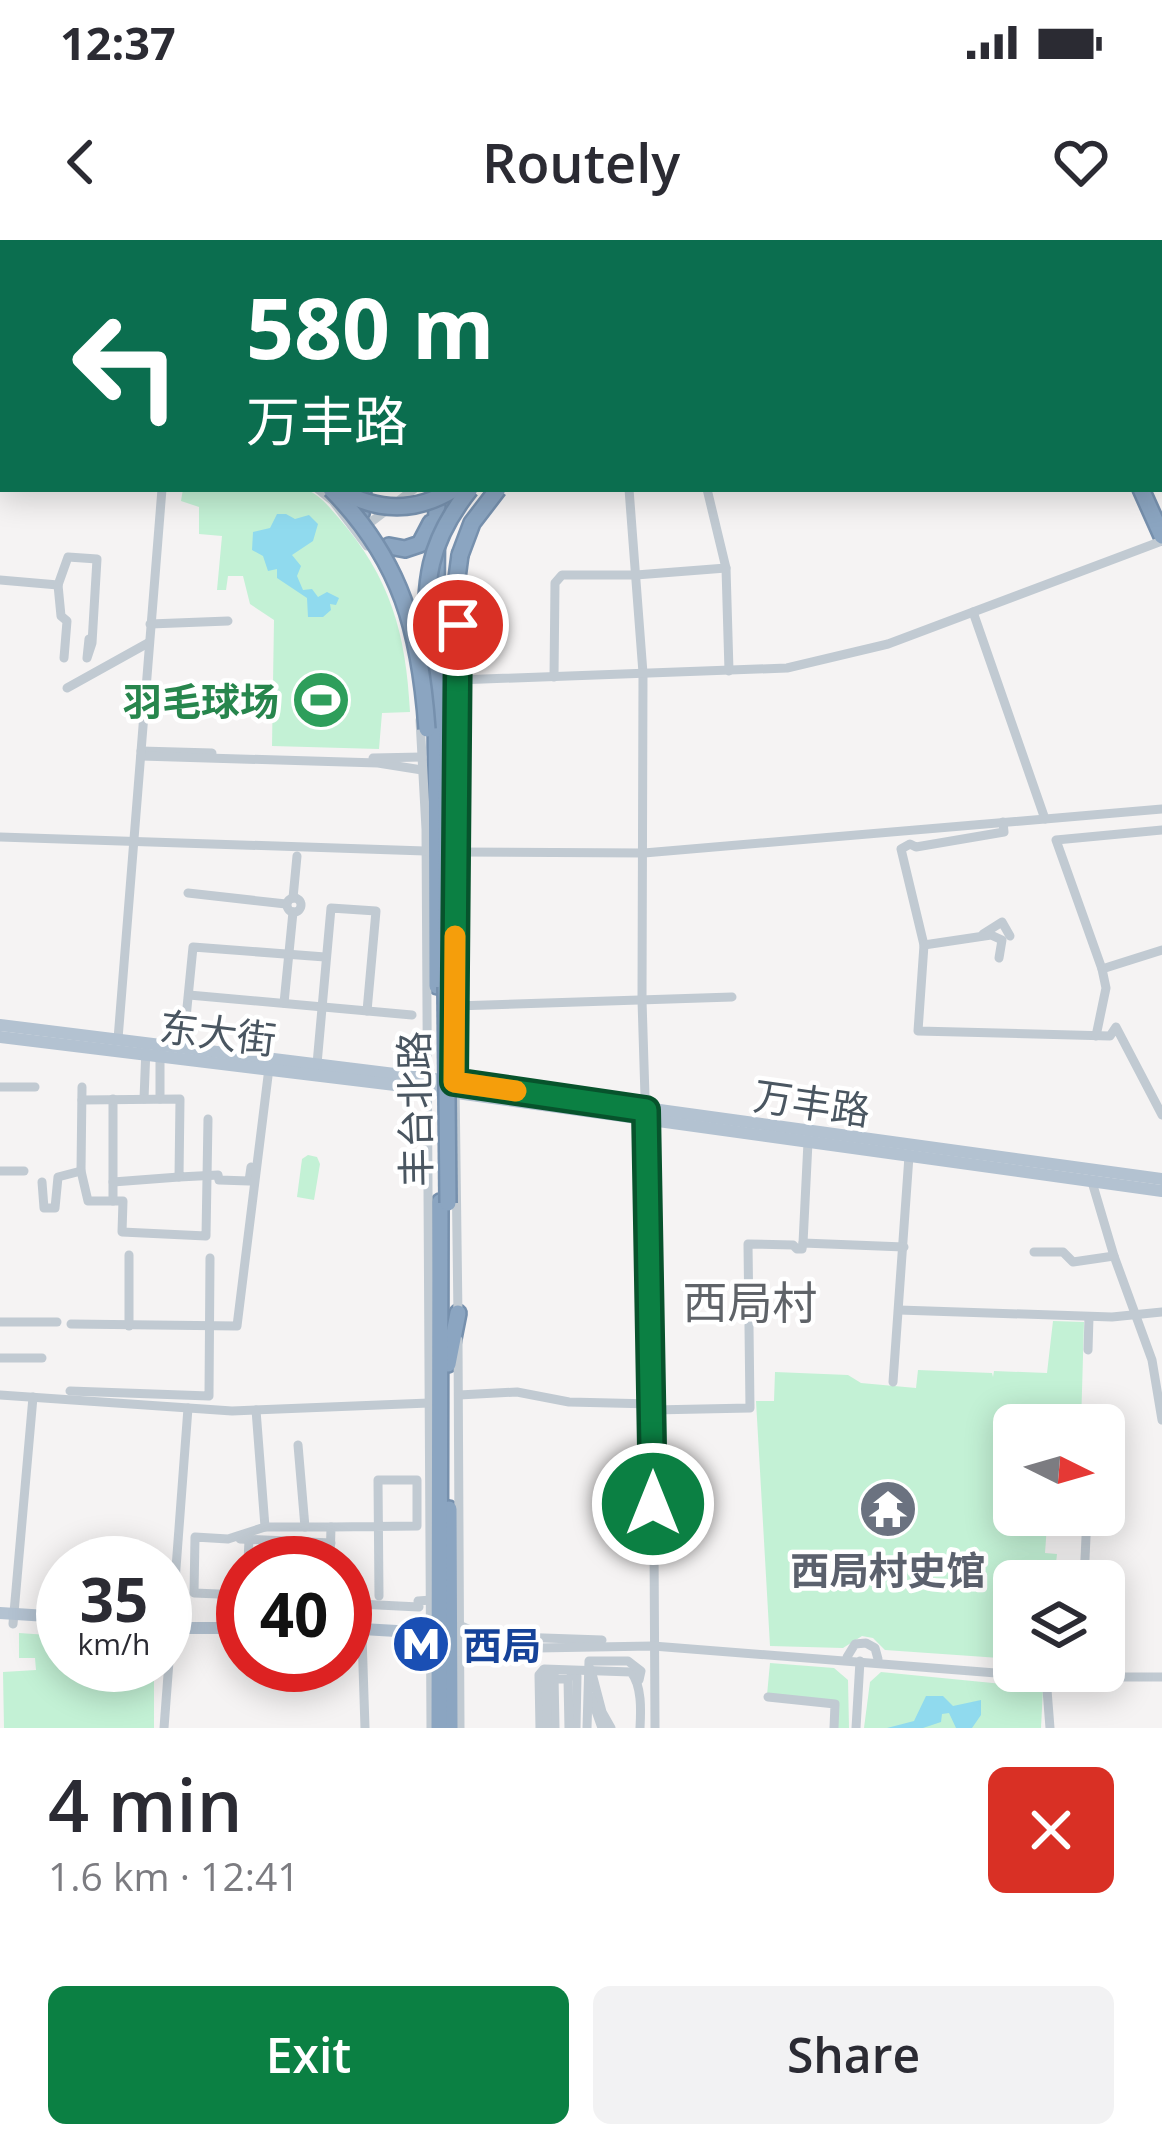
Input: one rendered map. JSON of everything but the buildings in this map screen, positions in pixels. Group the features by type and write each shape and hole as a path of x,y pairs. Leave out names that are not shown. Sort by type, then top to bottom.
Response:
{"highway":[{"path":"336,492 380,549 405,598 419,647 441,805 456,843"},
{"path":"341,492 366,503 399,508 430,502 445,492"},
{"path":"363,492 362,514 389,546 412,549 426,538 437,492"},
{"path":"437,492 446,592"},
{"path":"446,592 450,492"},
{"path":"428,729 429,564 442,528 468,492"},
{"path":"446,592 472,523 499,492"},
{"path":"1142,492 1162,539"},
{"name":"丰台北路","path":"446,592 436,875 448,1364 450,1728"},
{"name":"丰台北路","path":"441,805 447,891 441,987"},
{"path":"426,954 436,875"},
{"path":"447,891 456,875"},
{"name":"丰台北路","path":"435,1728 444,1203"},
{"path":"448,1364 458,1313"},
{"path":"429,1374 439,1327"},
{"path":"449,1513 460,1566"},
{"path":"425,1532 439,1581"},
{"path":"450,1706 459,1681"}],"main road":[{"name":"东大街","path":"0,1025 118,1040 266,1068 428,1083"},
{"name":"东大街","path":"0,1037 183,1048 428,1083"},
{"name":"万丰路","path":"428,1083 1162,1184"},
{"name":"万丰路","path":"646,1115 1052,1177 1095,1176 1131,1187 1162,1184"},
{"path":"372,1632 426,1635"},
{"path":"372,1635 426,1635"}],"street":[{"path":"118,1040 162,492"},
{"name":"丰台北路","path":"322,492 357,532 387,578 412,640 425,850 429,1374 425,1532 431,1600 426,1635 435,1728"},
{"path":"357,532 410,492"},
{"path":"471,492 477,526"},
{"path":"477,526 500,492"},
{"path":"629,492 643,673 642,1000 653,1407 655,1728"},
{"path":"707,492 726,568 729,671"},
{"name":"丰台北路","path":"460,1728 454,1036 458,621 468,552 477,526"},
{"path":"458,680 788,668 870,649 1162,539"},
{"path":"64,658 67,622 61,616 58,585 68,557 97,559 89,676"},
{"path":"554,676 554,583 572,572 636,575 726,568"},
{"path":"0,580 58,585"},
{"path":"973,612 1045,819"},
{"path":"404,616 458,621"},
{"path":"150,624 228,621"},
{"path":"412,640 424,624 458,621"},
{"path":"67,688 148,643"},
{"path":"141,753 422,757"},
{"path":"141,753 423,770"},
{"path":"456,843 644,853 1162,809"},
{"path":"1003,822 1004,832 901,849 924,945 918,1031 1110,1036 1116,1027 1156,1091 1162,1115"},
{"path":"1096,1036 1106,988 1056,839 1162,830"},
{"path":"0,837 425,850"},
{"path":"284,1003 297,856"},
{"path":"188,892 376,911 367,1011"},
{"path":"317,1064 331,908"},
{"path":"978,937 1002,922 1010,936"},
{"path":"924,945 991,935 1002,940 999,958"},
{"path":"183,1048 193,947 325,957"},
{"path":"1102,969 1162,950"},
{"path":"189,994 412,1015"},
{"path":"455,1006 731,997"},
{"path":"427,1024 440,1043 454,1036"},
{"path":"144,1099 153,1049"},
{"path":"153,1049 160,1099"},
{"path":"113,1182 207,1176 249,1181 266,1068"},
{"path":"71,1324 237,1325 266,1068"},
{"path":"0,1087 35,1088"},
{"path":"82,1087 82,1171 88,1201 123,1201 122,1232 206,1236 208,1119"},
{"path":"82,1100 180,1099 178,1178"},
{"path":"112,1100 113,1201"},
{"path":"459,1395 517,1392 568,1402 750,1408 748,1244 802,1249 808,1142"},
{"path":"893,1382 909,1156"},
{"path":"0,1171 24,1171"},
{"path":"42,1182 44,1208 55,1208 58,1177 82,1171"},
{"path":"1095,1176 1114,1256 1152,1360 1162,1420"},
{"path":"803,1243 904,1247"},
{"path":"1034,1252 1063,1252 1073,1262 1114,1256"},
{"path":"128,1326 129,1255"},
{"path":"70,1391 209,1396 210,1258"},
{"path":"899,1310 1089,1317 1162,1312"},
{"path":"1088,1350 1089,1317"},
{"path":"0,1322 58,1322"},
{"path":"0,1358 42,1358"},
{"path":"0,1395 256,1410 429,1403"},
{"path":"8,1618 33,1397"},
{"path":"176,1536 188,1408"},
{"path":"256,1410 265,1527"},
{"path":"298,1445 305,1527"},
{"path":"237,1536 265,1527 378,1527 425,1532 417,1480 378,1480 378,1527 379,1596"},
{"path":"331,1527 331,1536"},
{"path":"216,1539 195,1538 194,1593 216,1594"},
{"path":"372,1605 418,1607 418,1600 431,1600"},
{"path":"460,1626 484,1636 993,1668"},
{"path":"478,1649 475,1640 484,1636"},
{"path":"847,1657 855,1645 866,1642 875,1648 878,1659"},
{"path":"460,1661 478,1649 653,1644 993,1672"},
{"path":"587,1728 589,1661 596,1659 628,1661 641,1671 637,1688 640,1728"},
{"path":"856,1728 860,1660"},
{"path":"548,1718 541,1669 588,1673"},
{"path":"588,1673 602,1728"},
{"path":"588,1673 611,1728"},
{"path":"1125,1673 1162,1674"},
{"path":"1125,1675 1162,1674"},
{"path":"548,1718 546,1675 577,1676 572,1728"},
{"path":"164,1728 165,1692"},
{"path":"364,1692 365,1728"},
{"path":"1047,1692 1050,1728"},
{"path":"768,1697 835,1703 834,1728"}],"green space":[{"path":"182,492 311,492 356,540 392,608 408,684 410,712 382,713 379,749 272,746 274,620 250,604 243,576 228,576 226,590 217,590 222,536 199,534 199,507 181,501"},
{"path":"317,1157 320,1164 314,1200 297,1197 302,1159"},
{"path":"1053,1321 1084,1322 1082,1404 993,1404 993,1536 1046,1536 1045,1553 1057,1554 1056,1560 993,1560 993,1658 885,1650 873,1638 862,1636 843,1648 770,1646 756,1401 774,1401 775,1372 848,1375 861,1383 916,1388 918,1370 992,1373 993,1377 994,1371 1047,1373"},
{"path":"19,1633 36,1634 36,1670 35,1658 19,1658"},
{"path":"770,1663 834,1668 848,1680 849,1728 836,1728 837,1702 767,1695"},
{"path":"36,1670 36,1692 154,1692 154,1728 4,1728 3,1672"},
{"path":"881,1672 993,1683 993,1692 1043,1692 1041,1728 864,1728 870,1682"}],"water":[{"path":"277,514 295,519 309,515 318,524 313,541 292,555 301,566 297,576 303,590 339,598 323,617 308,617 307,598 277,578 277,569 268,571 263,556 252,550 253,532 270,528"},
{"path":"926,1696 943,1696 953,1706 981,1700 981,1715 972,1728 956,1728 949,1713 942,1714 941,1722 923,1728 887,1728 914,1721"}],"slow traffic":[{"path":"455,936 454,1082 516,1091"}],"place":[{"name":"羽毛球场","path":"321,700"},
{"name":"西局村史馆","path":"888,1509"},
{"name":"西局","path":"421,1644"}],"district":[{"name":"西局村","path":"750,1301"}],"route":[{"path":"458,625 454,1082 646,1110 653,1504"}]}
